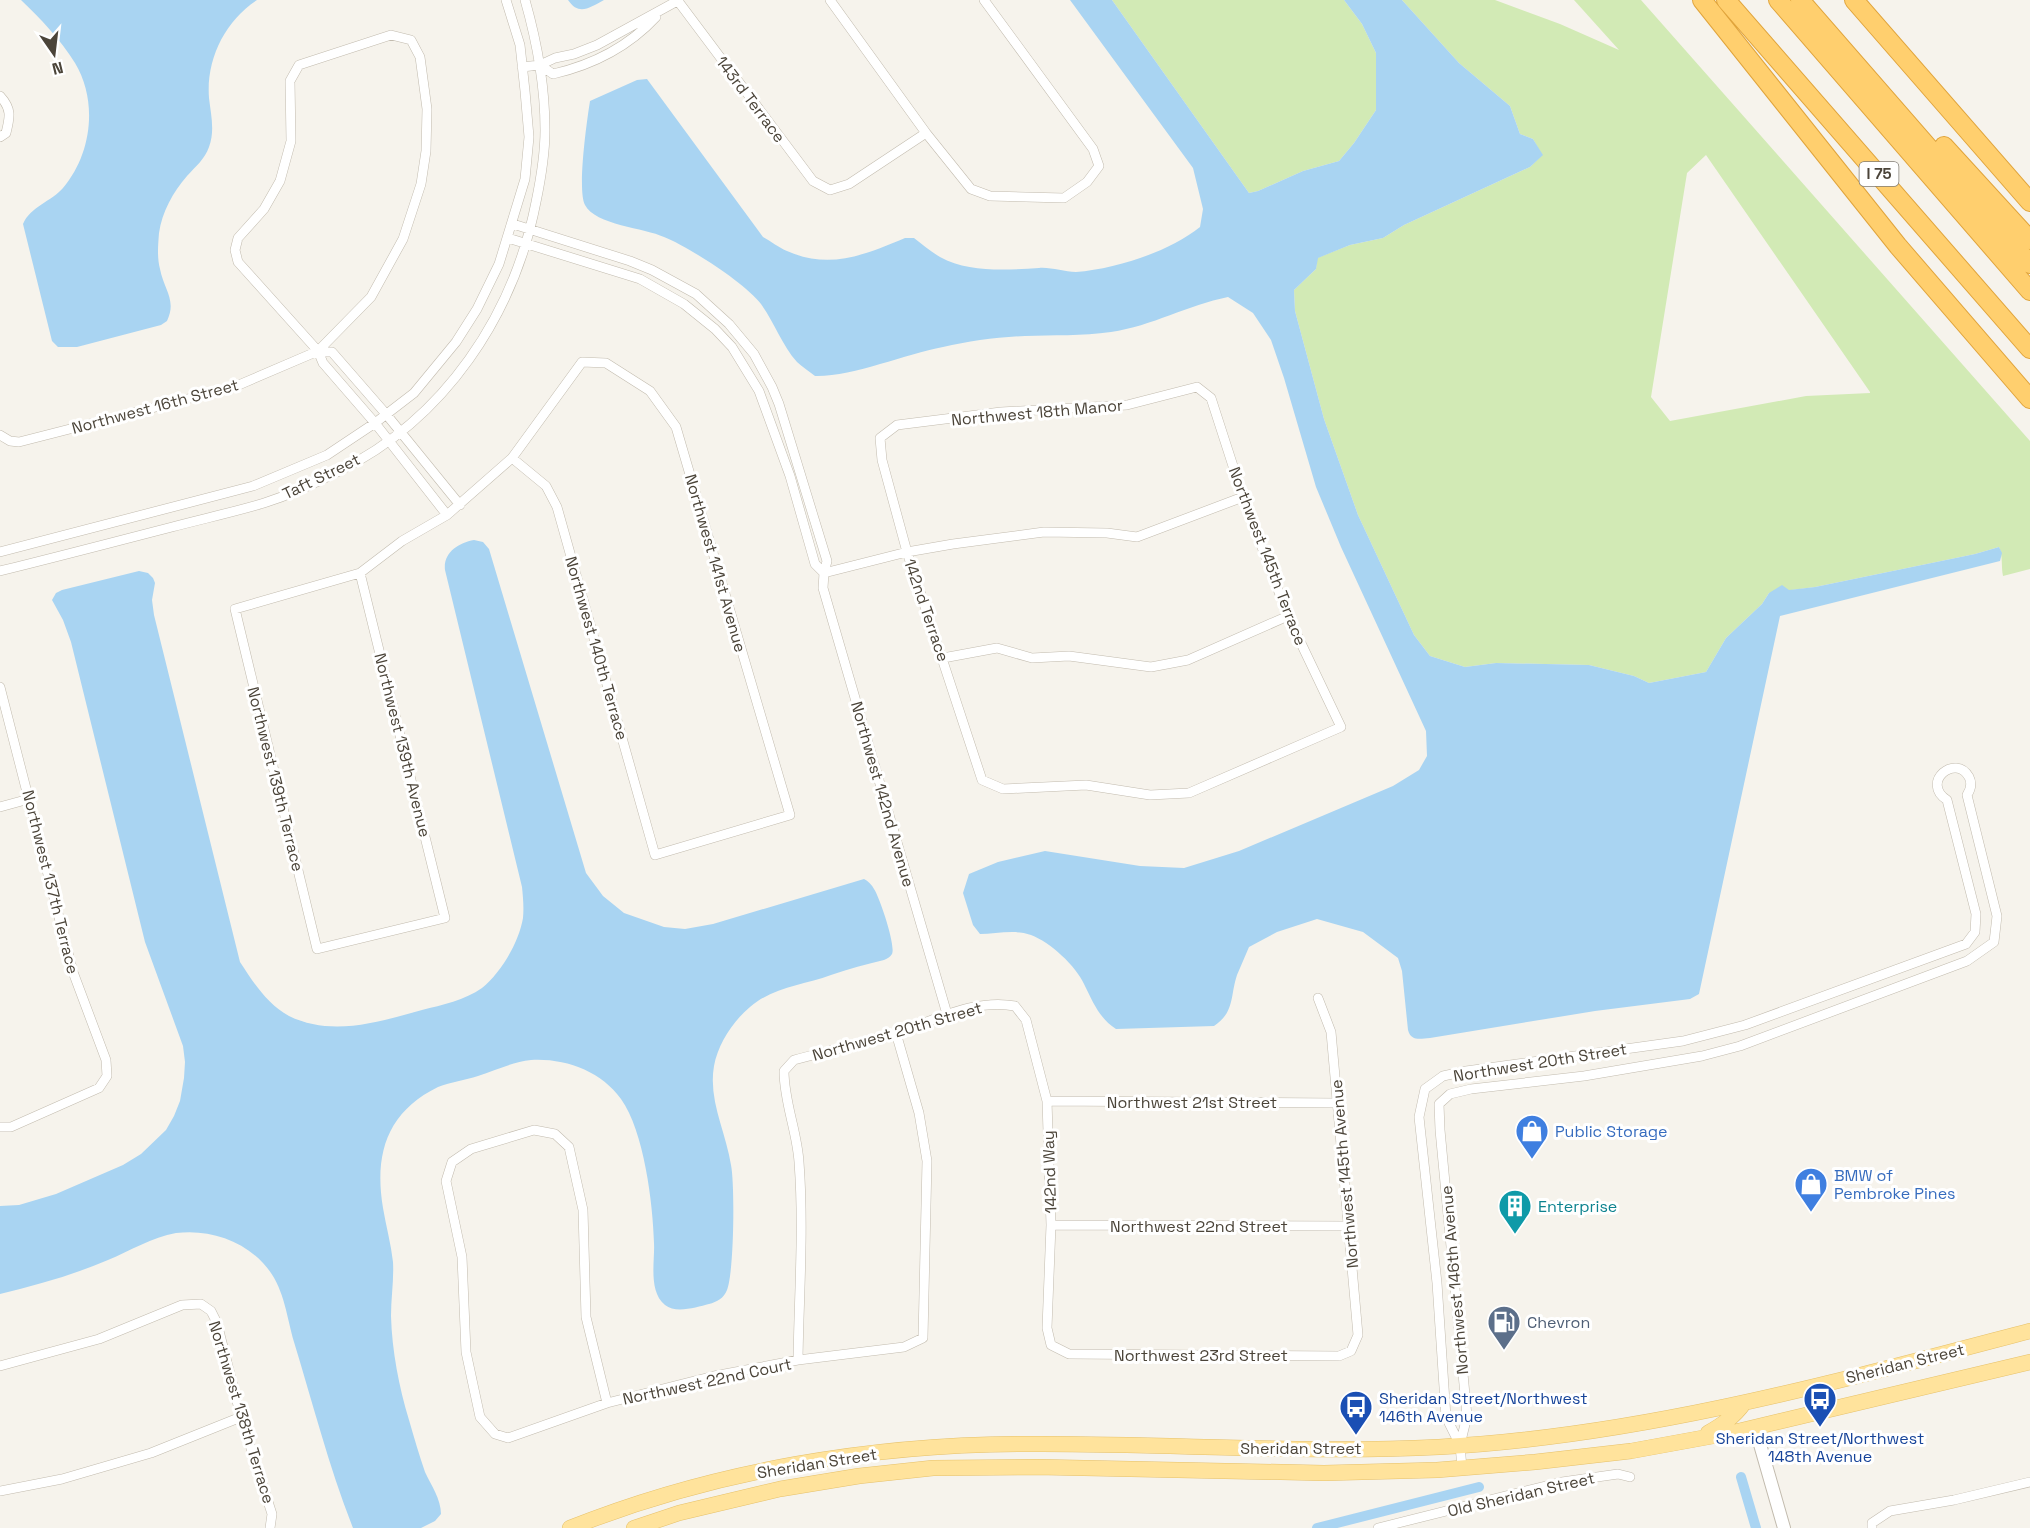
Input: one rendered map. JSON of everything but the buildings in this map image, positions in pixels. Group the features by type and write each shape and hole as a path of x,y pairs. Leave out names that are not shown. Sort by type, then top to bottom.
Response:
{"highway":[{"path":"1702,0 1898,246 2030,399"},
{"name":"I 75","path":"1726,0 2030,349"},
{"path":"1778,0 2030,291"},
{"path":"1800,0 2030,264"},
{"path":"1812,0 1892,91 2030,240"},
{"path":"1854,0 2030,201"},
{"path":"1905,58 2030,185"}],"main road":[{"name":"Sheridan Street","path":"570,1528 677,1491 776,1468 855,1455 932,1447 1028,1444 1336,1449 1460,1445 1594,1431 1735,1408 2030,1331"},
{"name":"Sheridan Street","path":"634,1528 679,1513 780,1489 859,1476 933,1468 1036,1467 1324,1473 1462,1468 1654,1448 1755,1428 2030,1362"},
{"path":"1695,1440 1726,1422 1735,1408 1755,1428"}],"street":[{"path":"506,0 520,45 529,137 525,179 513,224"},
{"path":"525,0 540,65 545,130 541,174 531,229"},
{"path":"522,67 540,65 597,45 679,0"},
{"name":"143rd Terrace","path":"679,0 813,181 830,190 849,184 926,133"},
{"path":"830,0 926,133 971,189 990,196 1064,198 1088,182 1099,166 1093,149 984,0"},
{"path":"540,65 553,74 590,63 634,37 662,10"},
{"name":"Northwest 16th Street","path":"1,436 19,442 234,387 318,351 371,297 403,239 421,184 426,151 427,109 420,57 411,40 391,35 299,65 290,81 291,141 280,181 264,209 238,238 235,250 238,262 318,351"},
{"path":"0,96 10,116 6,133 0,137"},
{"name":"Northwest 142nd Avenue","path":"513,224 630,261 676,282 713,308 743,340 761,366 779,404 827,561 824,573 826,598 947,1014"},
{"name":"Taft Street","path":"0,552 253,486 327,454 375,423 414,393 456,342 477,309 499,264 513,224"},
{"name":"Taft Street","path":"0,571 266,502 340,471 388,441 429,408 472,356 493,323 515,277 531,229"},
{"name":"Northwest 142nd Avenue","path":"508,238 640,279 662,290 699,315 732,347 752,378 767,409 790,476 815,564 824,573"},
{"path":"447,515 375,423 323,363 318,351 332,352 460,505"},
{"name":"Northwest 141st Avenue","path":"512,458 582,362 606,363 650,391 676,427 790,815 655,855"},
{"name":"Northwest 18th Manor","path":"880,438 897,425 1000,412 1127,405 1197,387"},
{"name":"Northwest 145th Terrace","path":"982,780 1003,789 1086,784 1150,795 1189,793 1341,728 1288,616 1243,497 1211,398 1197,387"},
{"name":"142nd Terrace","path":"880,438 882,460 907,552 982,780"},
{"path":"360,573 402,541 447,515 512,458"},
{"name":"Northwest 140th Terrace","path":"512,458 546,486 557,507 655,855"},
{"path":"824,573 907,552 1044,532 1107,533 1137,537 1243,497"},
{"name":"Northwest 139th Terrace","path":"317,949 235,609 360,573"},
{"name":"Northwest 139th Avenue","path":"317,949 445,918 360,573"},
{"path":"943,658 997,648 1032,658 1069,656 1151,667 1188,660 1288,616"},
{"name":"Northwest 137th Terrace","path":"0,687 73,972 106,1060 107,1076 99,1088 11,1127 0,1127"},
{"name":"Northwest 20th Street","path":"1450,1094 1471,1089 1584,1076 1702,1056 1740,1046 1967,961 1994,942 1997,916 1967,795 1970,790 1970,779 1963,771 1952,768 1939,777 1937,788 1942,797 1947,800 1976,914 1976,932 1966,944 1745,1025 1709,1035 1526,1064 1466,1071 1443,1076 1425,1089 1419,1117 1437,1283 1446,1417 1460,1445"},
{"path":"0,807 29,799"},
{"name":"Northwest 145th Avenue","path":"1318,998 1331,1032 1358,1335 1351,1350"},
{"name":"Northwest 20th Street","path":"798,1360 801,1218 799,1159 784,1085 784,1071 794,1060 896,1033 947,1014 998,1003 1015,1006"},
{"name":"142nd Way","path":"1015,1006 1026,1020 1047,1101 1051,1225 1047,1328 1052,1345"},
{"name":"Northwest 22nd Court","path":"607,1403 586,1317 583,1210 569,1147 555,1134 534,1130 471,1149 452,1162 446,1181 462,1257 466,1352 480,1417 495,1434 508,1438 607,1403 714,1376 798,1360 904,1347 923,1338 927,1161 919,1113 896,1033"},
{"name":"Northwest 146th Avenue","path":"1450,1094 1439,1104 1467,1416 1460,1445 1462,1468"},
{"name":"Northwest 21st Street","path":"1047,1101 1337,1103"},
{"name":"Northwest 22nd Street","path":"1051,1225 1348,1226"},
{"name":"Northwest 138th Terrace","path":"0,1366 99,1339 182,1305 201,1304 211,1311 217,1323 242,1417 272,1514 271,1526"},
{"name":"Northwest 23rd Street","path":"1052,1345 1069,1354 1338,1356 1351,1350"},
{"path":"0,1491 62,1479 151,1453 242,1417"},
{"path":"1755,1428 1784,1528"},
{"name":"Old Sheridan Street","path":"1378,1528 1562,1482 1618,1474 1630,1477"},
{"path":"1872,1526 1890,1511 1954,1500 2030,1482"}],"green space":[{"path":"1112,0 1344,0 1362,24 1376,53 1376,110 1339,161 1303,171 1249,193"},
{"path":"1402,0 1495,0 1560,24 1619,50 1574,0 1641,0 2030,441 2030,569 2003,576 1999,547 1815,587 1769,593 1762,604 1726,638 1706,672 1649,683 1634,676 1589,665 1496,663 1465,667 1430,656 1414,635 1358,515 1324,419 1295,311 1294,290 1316,269 1317,258 1350,245 1383,238 1404,225 1530,167 1542,155 1533,139 1520,134 1510,106 1459,63","holes":["1706,155 1870,392 1806,396 1670,421 1651,397 1687,173"]}],"water":[{"path":"21,0 257,0 227,30 214,55 209,83 211,141 202,159 177,189 163,217 159,233 158,260 171,307 167,321 161,325 77,347 58,347 52,341 23,224 31,213 63,188 73,174 86,144 89,110 87,94 75,63 50,30"},
{"path":"568,0 604,0 589,8 580,9"},
{"path":"1070,0 1112,0 1249,193 1303,171 1339,161 1376,110 1376,53 1362,24 1344,0 1402,0 1459,63 1510,106 1520,134 1533,139 1543,155 1530,167 1404,225 1383,238 1350,245 1318,258 1316,269 1294,290 1295,311 1324,419 1358,515 1414,635 1430,656 1465,667 1496,663 1589,665 1634,676 1649,683 1706,672 1726,638 1762,604 1769,593 1782,585 1789,590 1815,587 1999,547 2002,553 2000,561 1780,616 1699,994 1690,999 1595,1011 1430,1038 1416,1038 1411,1036 1408,1030 1402,971 1398,958 1363,932 1317,919 1277,932 1249,947 1237,975 1229,1009 1221,1021 1214,1026 1116,1029 1101,1015 1075,970 1062,955 1046,943 1019,932 980,934 973,925 963,893 969,874 998,862 1045,851 1140,866 1184,868 1239,851 1393,786 1419,770 1427,756 1426,731 1341,547 1316,487 1271,340 1253,313 1228,297 1111,332 973,341 928,350 845,373 815,376 799,364 792,355 761,304 730,276 675,242 656,234 609,222 590,212 585,205 582,185 585,138 590,101 637,80 647,79 763,237 787,251 803,257 832,260 861,255 905,238 914,238 940,257 963,266 976,268 1001,270 1044,268 1076,272 1124,263 1141,258 1187,236 1200,227 1203,209 1193,168"},
{"path":"474,540 483,542 489,549 586,873 603,896 624,913 664,927 685,929 713,924 864,879 877,894 890,932 893,949 892,954 884,960 789,987 759,1000 732,1026 723,1041 714,1066 713,1091 729,1153 732,1175 732,1248 726,1293 712,1303 687,1309 675,1309 665,1305 656,1292 649,1189 636,1130 621,1099 613,1089 593,1074 557,1061 524,1061 438,1087 407,1109 396,1122 388,1137 381,1170 383,1208 393,1262 391,1309 393,1342 405,1407 441,1514 435,1521 421,1528 353,1528 336,1482 280,1290 263,1263 244,1248 211,1234 176,1233 150,1241 82,1270 0,1294 0,1206 19,1205 56,1194 123,1165 141,1154 166,1130 174,1116 180,1101 184,1078 183,1046 145,942 71,642 52,600 56,593 62,590 139,571 148,573 153,578 155,583 152,600 154,615 240,962 267,999 289,1016 322,1026 372,1023 461,999 482,988 502,966 513,947 523,918 522,887 445,570 449,554 457,546"}],"waterway":[{"path":"1741,1477 1756,1528"},
{"path":"1317,1528 1479,1487"}],"place":[{"name":"Public Storage","path":"1532,1160"},
{"name":"BMW of Pembroke Pines","path":"1811,1213"},
{"name":"Enterprise","path":"1515,1235"},
{"name":"Chevron","path":"1504,1351"},
{"name":"Sheridan Street/Northwest 148th Avenue","path":"1820,1428"},
{"name":"Sheridan Street/Northwest 146th Avenue","path":"1356,1436"}]}
